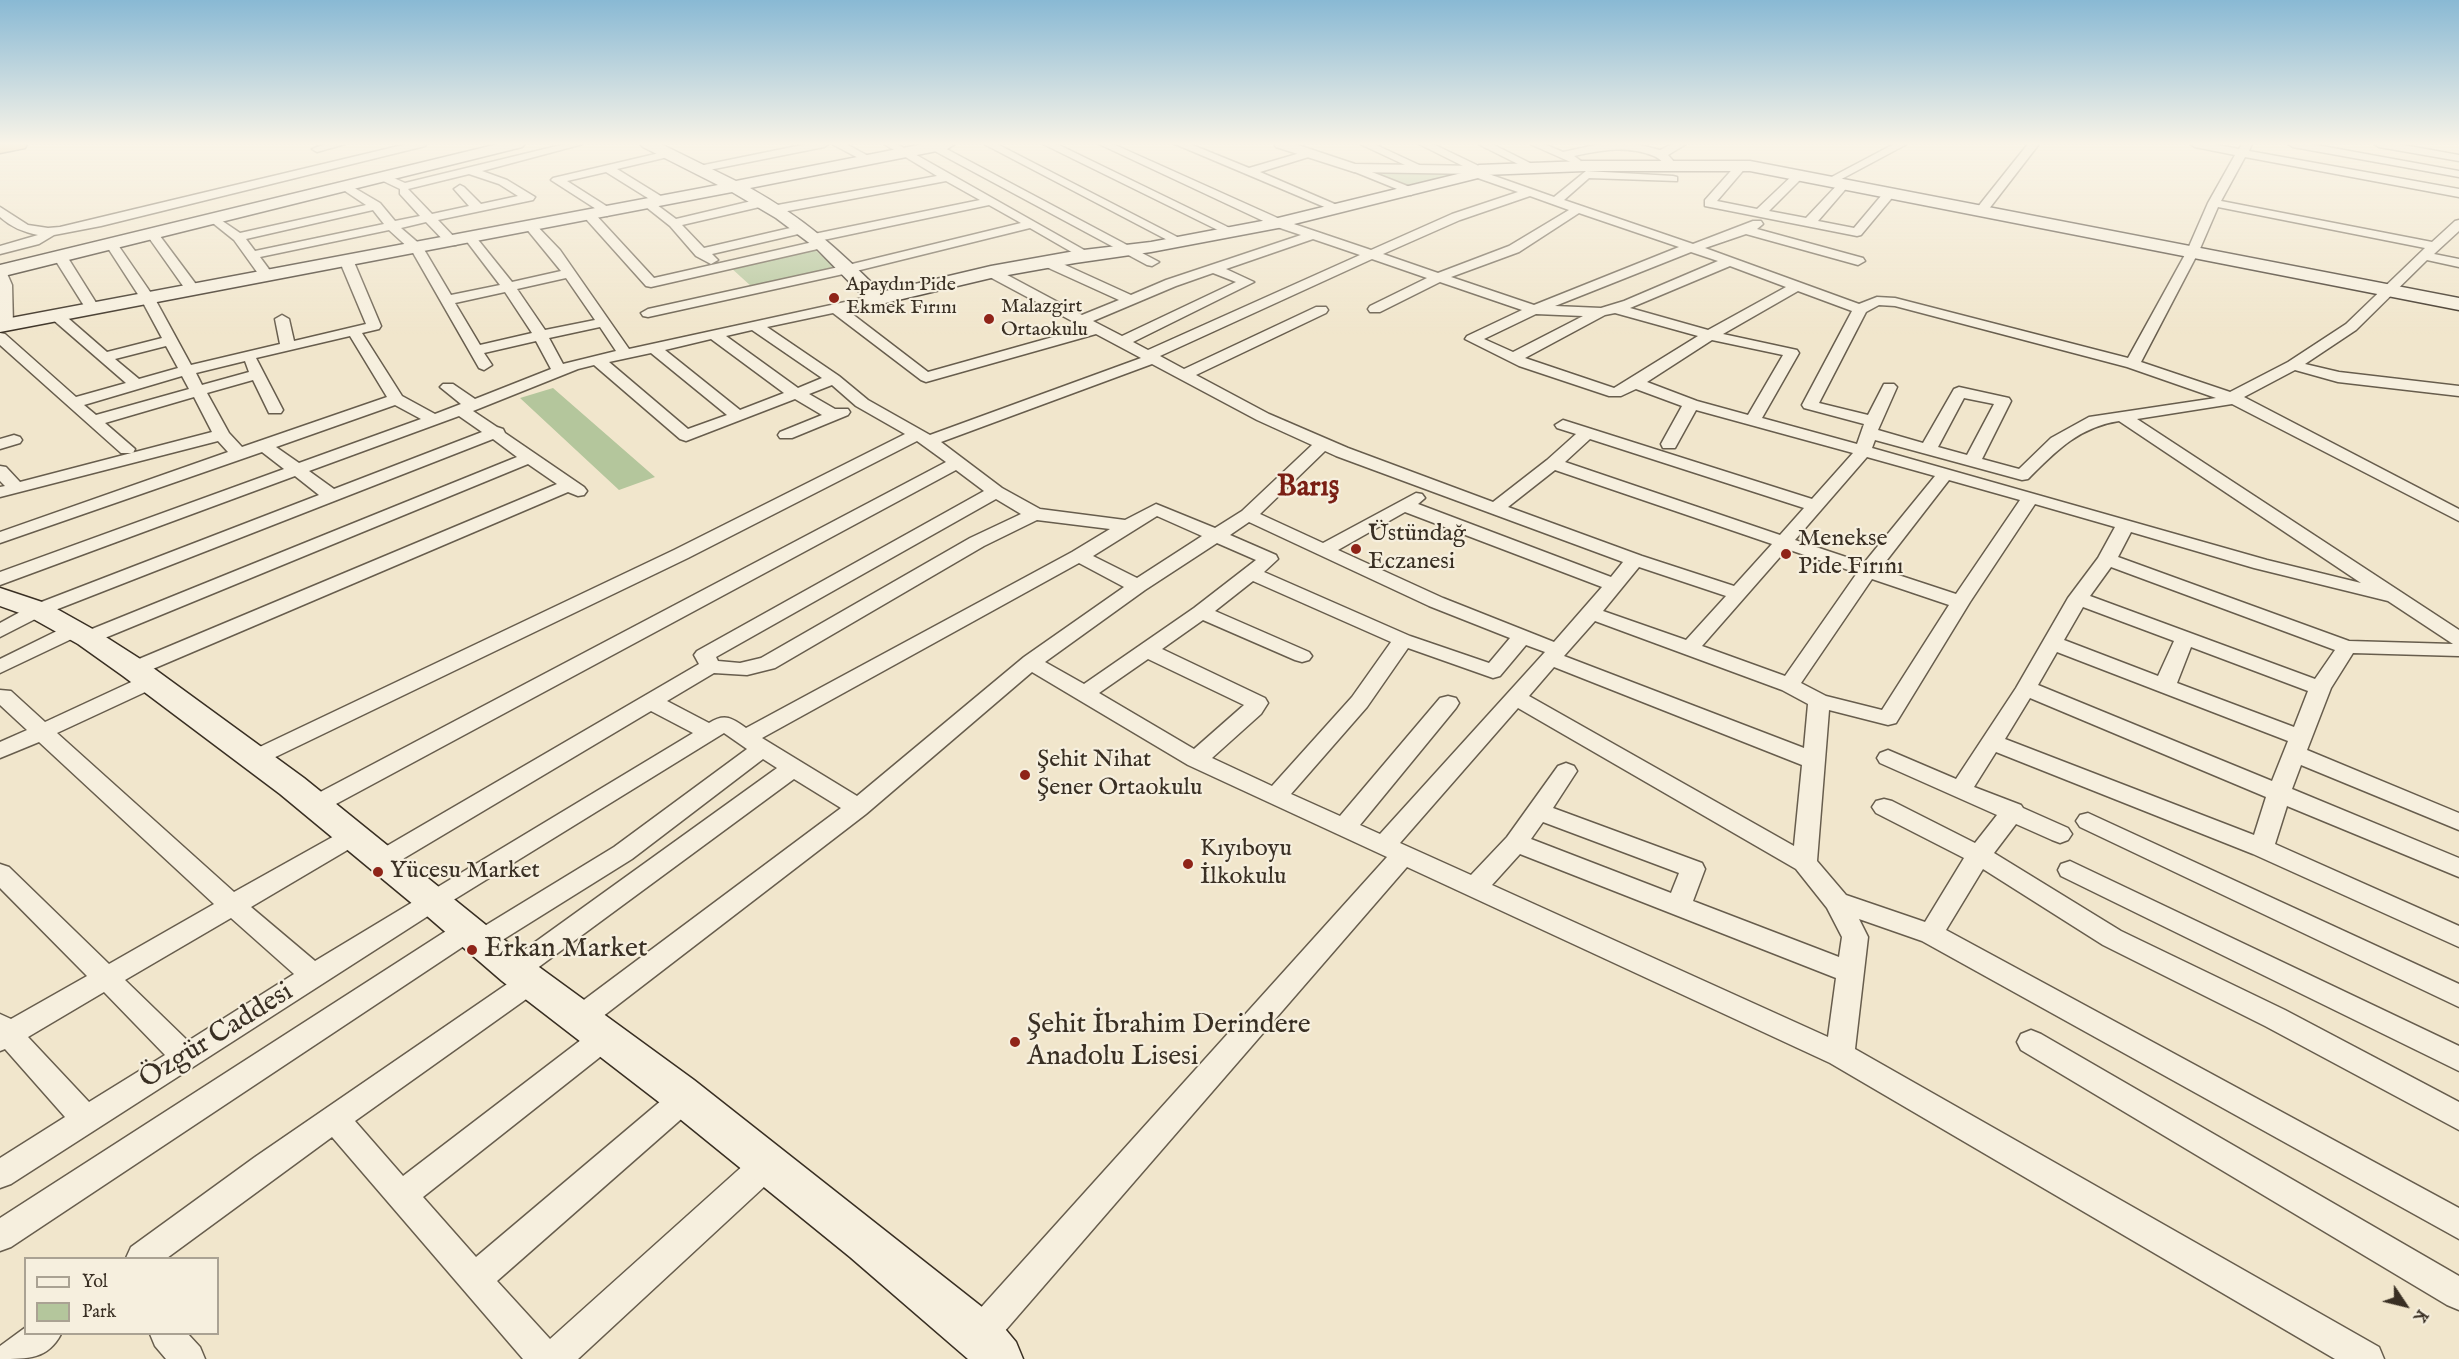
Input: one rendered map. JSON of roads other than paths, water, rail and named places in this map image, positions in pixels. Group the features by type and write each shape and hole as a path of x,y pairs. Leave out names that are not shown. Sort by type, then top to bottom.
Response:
{"main road":[{"path":"254,207 0,271 264,207"},
{"path":"2,329 56,315 452,242 535,219 599,214 629,207"},
{"path":"768,207 807,233 848,269 877,299 991,272 1232,232 1338,208"},
{"path":"1962,207 2459,304"},
{"path":"0,596 38,610 81,634 142,675 255,758 433,900 522,976 685,1098 989,1347"}],"street":[{"path":"0,249 35,241 54,232 161,207"},
{"path":"292,207 310,222"},
{"path":"238,237 370,207"},
{"path":"377,207 393,227 417,249 484,365"},
{"path":"419,207 452,242"},
{"path":"253,255 486,207"},
{"path":"527,207 567,274 625,353"},
{"path":"591,207 599,214 651,284 721,268 807,233"},
{"path":"658,207 674,224 696,240 701,253 721,268"},
{"path":"674,224 759,207"},
{"path":"701,253 954,207"},
{"path":"1002,207 1087,255"},
{"path":"1051,207 1152,262"},
{"path":"1113,207 1179,241"},
{"path":"1181,207 1232,232"},
{"path":"1244,207 1278,223 1534,310 1608,310 1792,353 1752,421"},
{"path":"255,758 923,438 1149,358 1371,254 1456,217 1485,207"},
{"path":"1732,207 1857,232 1878,207"},
{"path":"1772,207 1746,230 1692,247 1534,310 1472,339 1513,358 1615,393 1635,383 1710,335 1797,286"},
{"path":"1809,223 1820,207"},
{"path":"1980,211 1983,207"},
{"path":"2132,364 2193,251 2212,207"},
{"path":"2237,207 2435,246"},
{"path":"1375,309 1440,277 1514,249 1578,208 1860,309"},
{"path":"0,211 27,230 54,232"},
{"path":"215,220 238,237 267,276"},
{"path":"0,226 15,223"},
{"path":"676,342 648,313 848,269 1032,224"},
{"path":"2459,224 2387,290 2351,327 2293,365 2232,398 2212,404 2095,420 2057,441 2022,475 1928,449 1810,405 1860,309 1877,301 1895,302 2132,364 2232,398 2279,420 2459,516"},
{"path":"756,226 807,233"},
{"path":"1746,230 1858,261"},
{"path":"153,235 193,290"},
{"path":"1080,321 1215,268 1313,235"},
{"path":"471,238 511,287 542,335 559,371"},
{"path":"112,245 148,299 222,435 239,454"},
{"path":"2424,256 2459,263"},
{"path":"61,258 93,309"},
{"path":"1513,358 1608,310 1629,304 1730,261"},
{"path":"74,404 188,370 374,326 347,262"},
{"path":"1047,262 1131,300"},
{"path":"1119,342 1247,282 1215,268"},
{"path":"991,272 1149,358 1263,417 1323,444 1635,560 1737,593"},
{"path":"448,300 567,274"},
{"path":"2,281 2,329 74,404 127,449"},
{"path":"721,298 748,326 834,379 862,403 923,438 996,492 1035,514 1129,526"},
{"path":"0,579 596,359 877,299"},
{"path":"836,308 926,377 1096,330"},
{"path":"1184,375 1321,310"},
{"path":"56,315 137,385"},
{"path":"282,319 288,346"},
{"path":"476,350 603,322"},
{"path":"354,331 396,399 433,419"},
{"path":"713,334 795,393 834,415"},
{"path":"104,357 171,340"},
{"path":"652,347 737,415"},
{"path":"248,356 275,410"},
{"path":"596,359 686,436 834,379"},
{"path":"2293,365 2338,377 2459,391"},
{"path":"93,421 258,374"},
{"path":"1635,383 1691,404 2031,497 2261,564 2396,597"},
{"path":"0,751 142,675 575,489 496,432 448,387"},
{"path":"1690,648 1863,452 1871,427 1889,387"},
{"path":"1928,449 1959,392 2003,401 1972,461"},
{"path":"0,538 396,399"},
{"path":"786,435 862,403"},
{"path":"1669,444 1691,404"},
{"path":"2120,415 2459,639"},
{"path":"1563,425 1817,506"},
{"path":"0,631 38,610 496,432"},
{"path":"1496,508 1553,464 1587,433"},
{"path":"0,471 9,490 222,435"},
{"path":"401,1196 592,1028 1031,662 1137,586 1248,515 1323,444"},
{"path":"265,446 332,496"},
{"path":"0,667 531,457"},
{"path":"315,805 958,462"},
{"path":"1553,464 1960,602"},
{"path":"1789,685 1868,571 1945,474"},
{"path":"1322,551 1436,487"},
{"path":"711,666 704,655 963,508 996,492"},
{"path":"1591,613 1789,685 1819,700 1888,718 1960,602 2031,497"},
{"path":"1404,505 1614,585"},
{"path":"0,1236 473,936 623,853 753,743 1079,556 1156,509 1269,559 1201,612 1145,649 1084,694"},
{"path":"382,860 711,666 747,671 768,663 977,542 1035,514"},
{"path":"1248,515 1436,602 1522,636 1553,654 1812,760"},
{"path":"1960,789 2026,688 2078,598 2107,559 2125,525"},
{"path":"1079,556 1137,586"},
{"path":"2107,559 2347,647 2459,650"},
{"path":"989,1347 1393,851 1515,697 1591,613 1635,560"},
{"path":"1251,573 1403,640 1493,671 1522,636"},
{"path":"2078,598 2320,688"},
{"path":"1201,612 1302,656"},
{"path":"2165,686 2185,638"},
{"path":"1276,796 1351,715 1382,675 1403,640"},
{"path":"2051,642 2165,686 2459,822"},
{"path":"2262,848 2280,791 2320,688 2347,647"},
{"path":"1145,649 1257,703 1196,760"},
{"path":"1031,662 1196,760 1840,1055 2367,1359"},
{"path":"2026,688 2280,791 2459,868"},
{"path":"0,697 3,696 314,976"},
{"path":"1515,697 1805,863 1837,902 1855,938 1840,1055"},
{"path":"1805,863 1812,760 1819,700"},
{"path":"650,701 709,732 726,723 753,743 858,808"},
{"path":"1344,828 1448,704"},
{"name":"Özgür Caddesi","path":"0,1174 433,900 709,732"},
{"path":"1992,742 2262,848 2459,937"},
{"path":"1888,758 2013,811 2060,834"},
{"path":"143,1257 334,1119 794,768"},
{"path":"1474,888 1516,843 1566,771"},
{"path":"1884,807 1979,855 2112,938 2275,1018 2459,1117"},
{"path":"1539,811 1693,869 1678,906"},
{"path":"1931,934 1979,855 2013,811"},
{"path":"2088,821 2459,996"},
{"path":"86,1119 3,1032 105,978 353,836"},
{"path":"1516,843 1852,974"},
{"path":"2070,870 2459,1059"},
{"path":"0,873 186,1057"},
{"path":"1837,902 1931,934 2459,1224"},
{"path":"2031,1042 2459,1294"},
{"path":"475,1280 685,1098"},
{"path":"334,1119 545,1359"},
{"path":"553,1359 767,1164"},
{"path":"11,1359 43,1335"},
{"path":"168,1335 188,1359"}],"place":[{"name":"Apaydın Pide Ekmek Fırını","path":"834,298"},
{"name":"Malazgirt Ortaokulu","path":"989,319"},
{"name":"Üstündağ Eczanesi","path":"1356,549"},
{"name":"Menekse Pide Fırını","path":"1786,554"},
{"name":"Şehit Nihat Şener Ortaokulu","path":"1025,775"},
{"name":"Kıyıboyu İlkokulu","path":"1188,864"},
{"name":"Yücesu Market","path":"378,872"},
{"name":"Erkan Market","path":"472,950"},
{"name":"Şehit İbrahim Derindere Anadolu Lisesi","path":"1015,1042"}],"district":[{"name":"Barış","path":"1308,489"}]}
